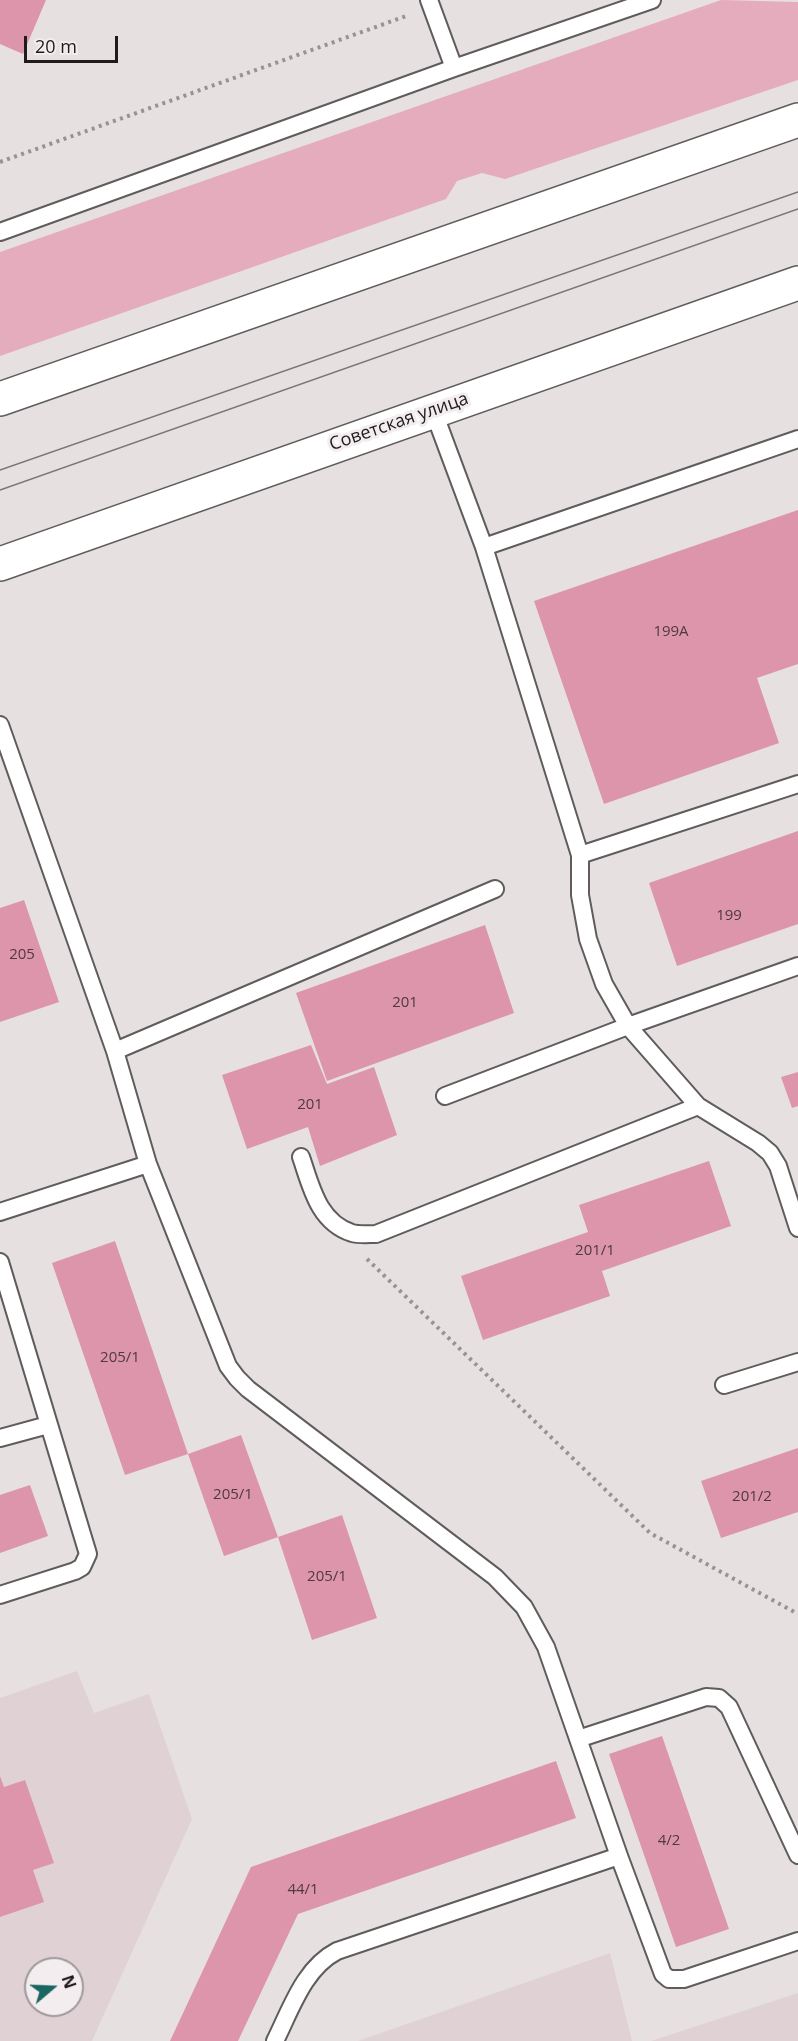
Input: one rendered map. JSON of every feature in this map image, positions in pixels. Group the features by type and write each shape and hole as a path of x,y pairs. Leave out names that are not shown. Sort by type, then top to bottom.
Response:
{"main road":[{"path":"0,399 798,120"},
{"name":"Советская улица","path":"0,564 798,283"}],"lane":[{"path":"0,232 454,68 652,0"},
{"path":"431,3 454,68"},
{"path":"433,410 484,547 580,855 580,895 588,939 603,984 628,1026 698,1106 770,1152 778,1166 797,1223"},
{"path":"484,547 798,439"},
{"path":"0,725 115,1051 148,1164 221,1352 237,1378 495,1577 525,1607 546,1647 660,1968 669,1979 684,1980 798,1941"},
{"path":"580,855 798,784"},
{"path":"115,1051 495,889"},
{"path":"446,1096 628,1026 798,966"},
{"path":"301,1157 316,1202 332,1222 352,1233 376,1234 698,1106"},
{"path":"0,1212 148,1164"},
{"path":"0,1262 88,1554 82,1567 75,1571 0,1595"},
{"path":"724,1384 798,1362"},
{"path":"0,1438 48,1425"},
{"path":"578,1739 706,1697 719,1698 729,1707 798,1856"},
{"path":"275,2041 307,1978 325,1957 619,1856"}],"path":[{"path":"0,162 431,3"},
{"path":"376,1234 353,1245 650,1533 798,1614"}],"shaded area":[{"path":"721,0 798,2 798,80 505,179 482,173 457,181 446,199 0,356 0,252"},
{"path":"77,1671 94,1713 149,1694 192,1819 92,2041 0,2041 0,1698"},
{"path":"610,1953 632,2041 358,2041"},
{"path":"798,1993 798,2041 651,2041"}],"building":[{"path":"0,0 46,0 23,54 0,44"},
{"path":"798,510 798,664 757,678 779,743 604,804 534,601"},
{"path":"798,831 798,924 677,966 649,883"},
{"path":"24,900 59,1002 0,1022 0,908"},
{"path":"485,925 514,1013 327,1081 296,993"},
{"path":"311,1045 327,1084 374,1067 397,1135 320,1166 308,1127 247,1149 222,1075"},
{"path":"798,1072 798,1106 792,1108 781,1077"},
{"path":"709,1161 731,1226 602,1271 610,1296 483,1340 461,1276 588,1232 579,1205"},
{"path":"115,1241 188,1454 125,1475 52,1263"},
{"path":"241,1435 278,1537 224,1556 188,1454"},
{"path":"798,1448 798,1512 721,1538 701,1481"},
{"path":"30,1485 48,1536 0,1553 0,1495"},
{"path":"342,1515 377,1618 312,1640 278,1537"},
{"path":"662,1736 729,1929 676,1947 609,1754"},
{"path":"556,1761 576,1818 298,1914 238,2041 170,2041 251,1867"},
{"path":"0,1776 4,1787 25,1780 54,1863 33,1870 44,1902 0,1917"}],"tram line":[{"path":"0,470 798,192"},
{"path":"0,490 798,209"}]}
